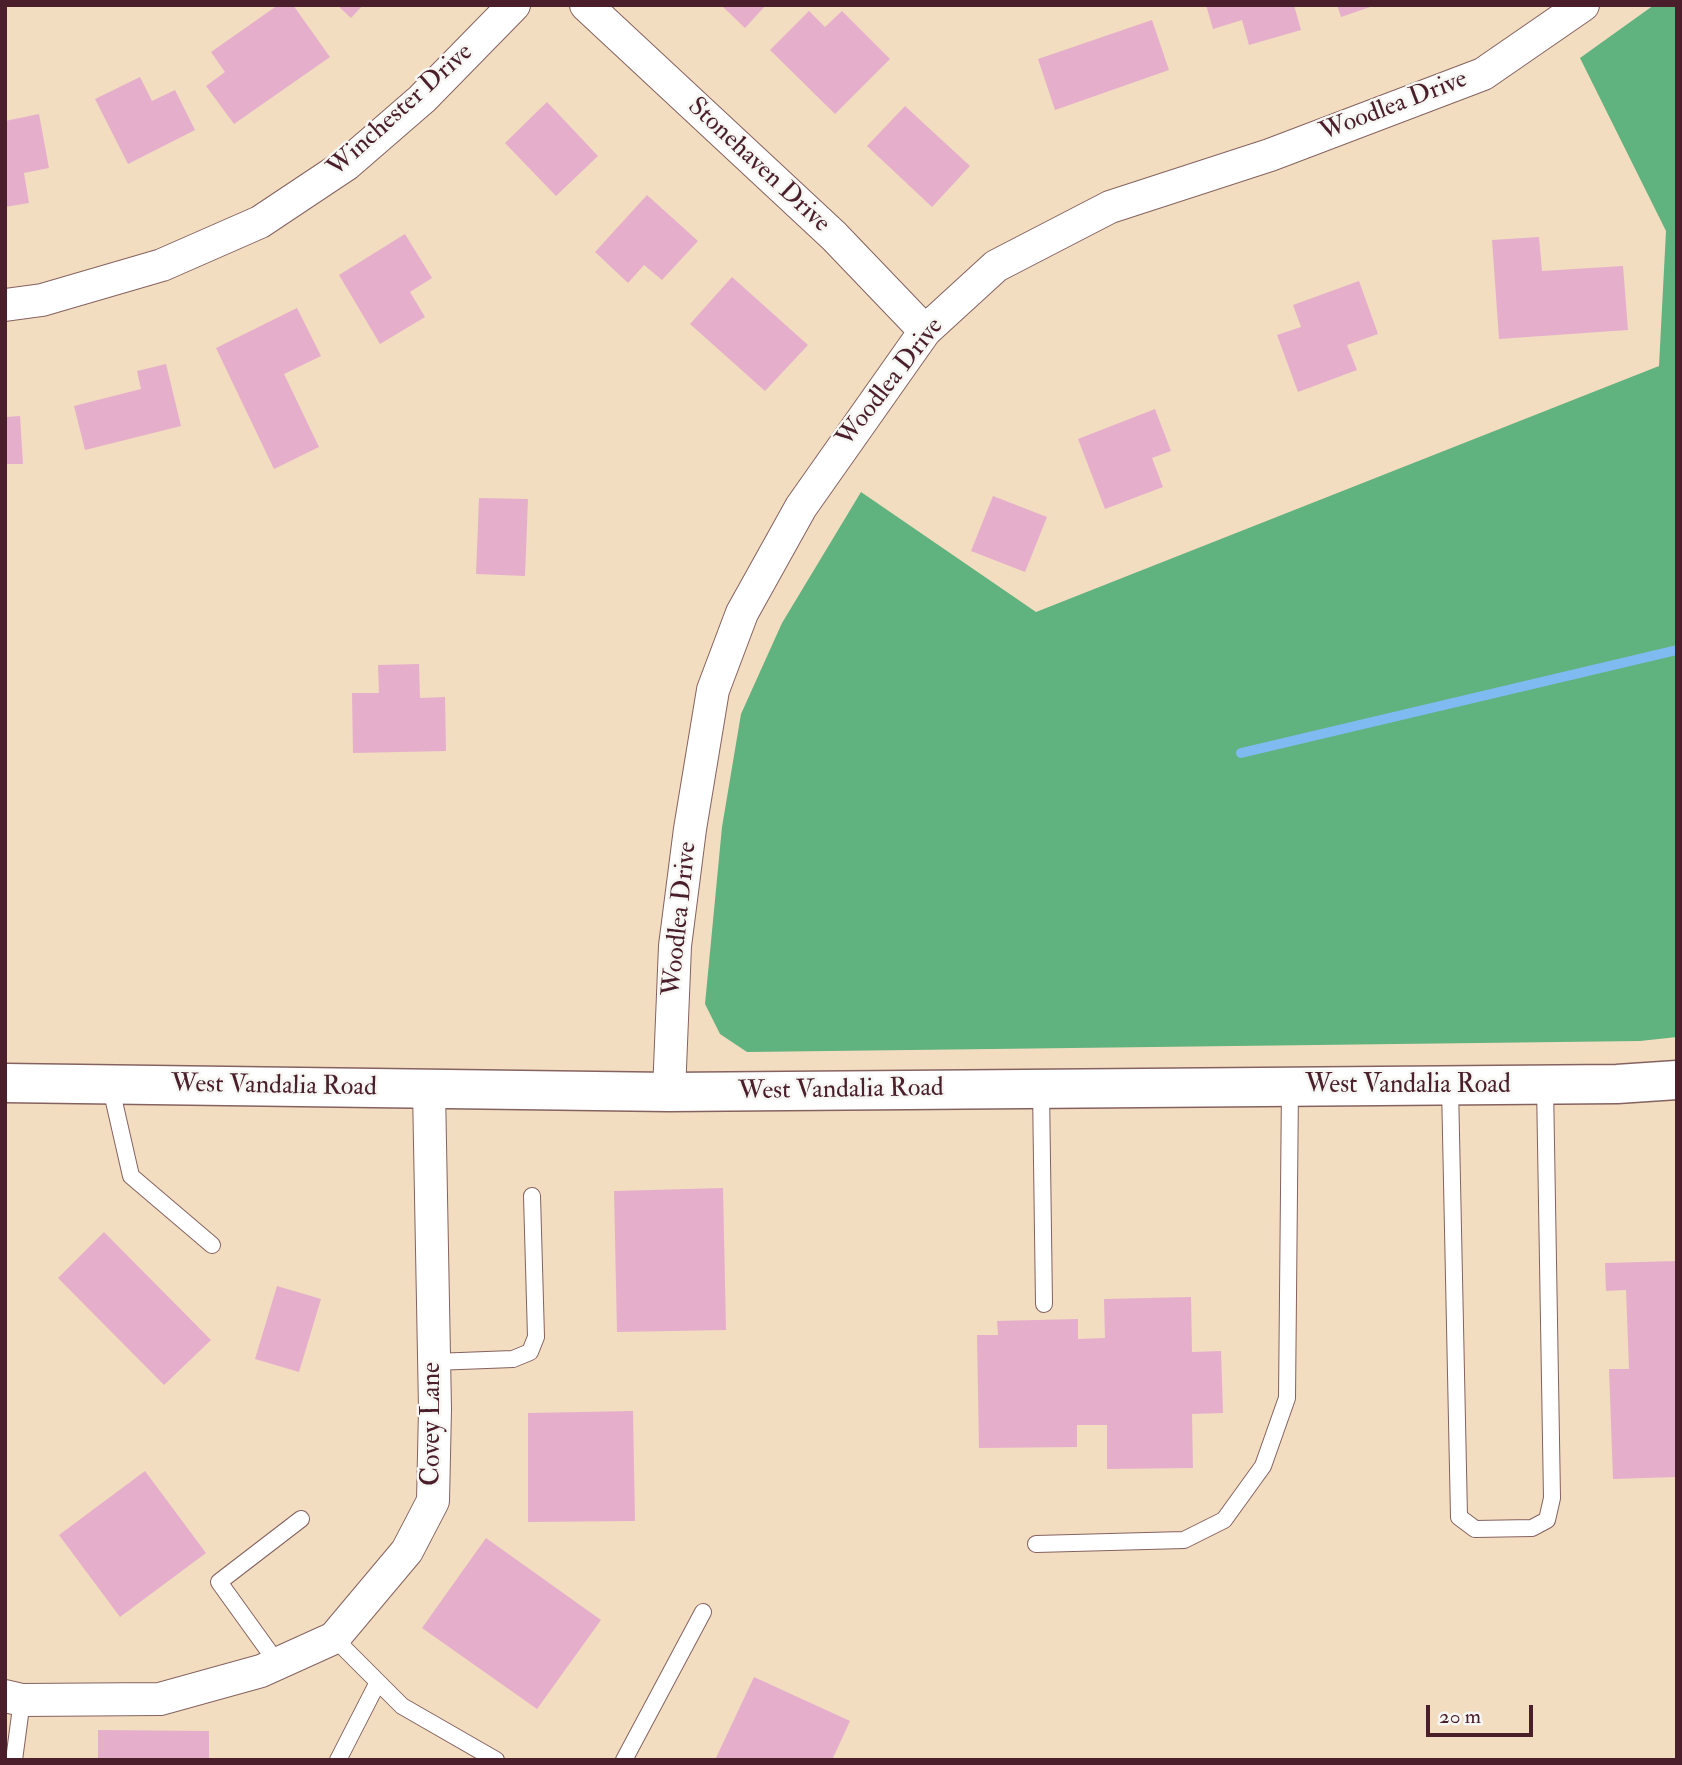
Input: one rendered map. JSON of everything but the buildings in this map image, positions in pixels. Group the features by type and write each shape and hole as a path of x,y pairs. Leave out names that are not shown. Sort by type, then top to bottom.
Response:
{"main road":[{"name":"West Vandalia Road","path":"5,1083 668,1092 1545,1085 1677,1080"}],"street":[{"name":"Winchester Drive","path":"5,305 42,300 162,265 260,222 347,164 422,99 514,5"},
{"name":"Stonehaven Drive","path":"586,5 834,236 925,331"},
{"name":"Woodlea Drive","path":"668,1092 675,946 690,829 713,690 742,613 801,506 925,331 996,267 1110,207 1270,155 1483,74 1583,5"},
{"name":"Covey Lane","path":"14,1698 159,1699 278,1664 334,1639 407,1552 433,1501 434,1362 429,1090"}],"lane":[{"path":"110,1084 131,1176 212,1245"},
{"path":"1450,1086 1459,1517 1475,1529 1532,1528 1547,1520 1552,1498 1545,1085"},
{"path":"1036,1544 1184,1541 1224,1520 1263,1466 1287,1398 1290,1087"},
{"path":"1041,1089 1044,1304"},
{"path":"434,1362 513,1359 530,1352 536,1337 532,1196"},
{"path":"278,1664 219,1582 301,1519"},
{"path":"624,1760 703,1612"},
{"path":"334,1639 402,1706 496,1760"},
{"path":"338,1760 378,1682"},
{"path":"14,1698 15,1760"}],"green space":[{"path":"1654,5 1677,5 1677,1037 1640,1041 747,1052 720,1034 705,1004 722,827 741,714 782,623 861,492 1036,612 1659,366 1666,231 1580,58"}],"waterway":[{"path":"1241,753 1677,650"}]}
